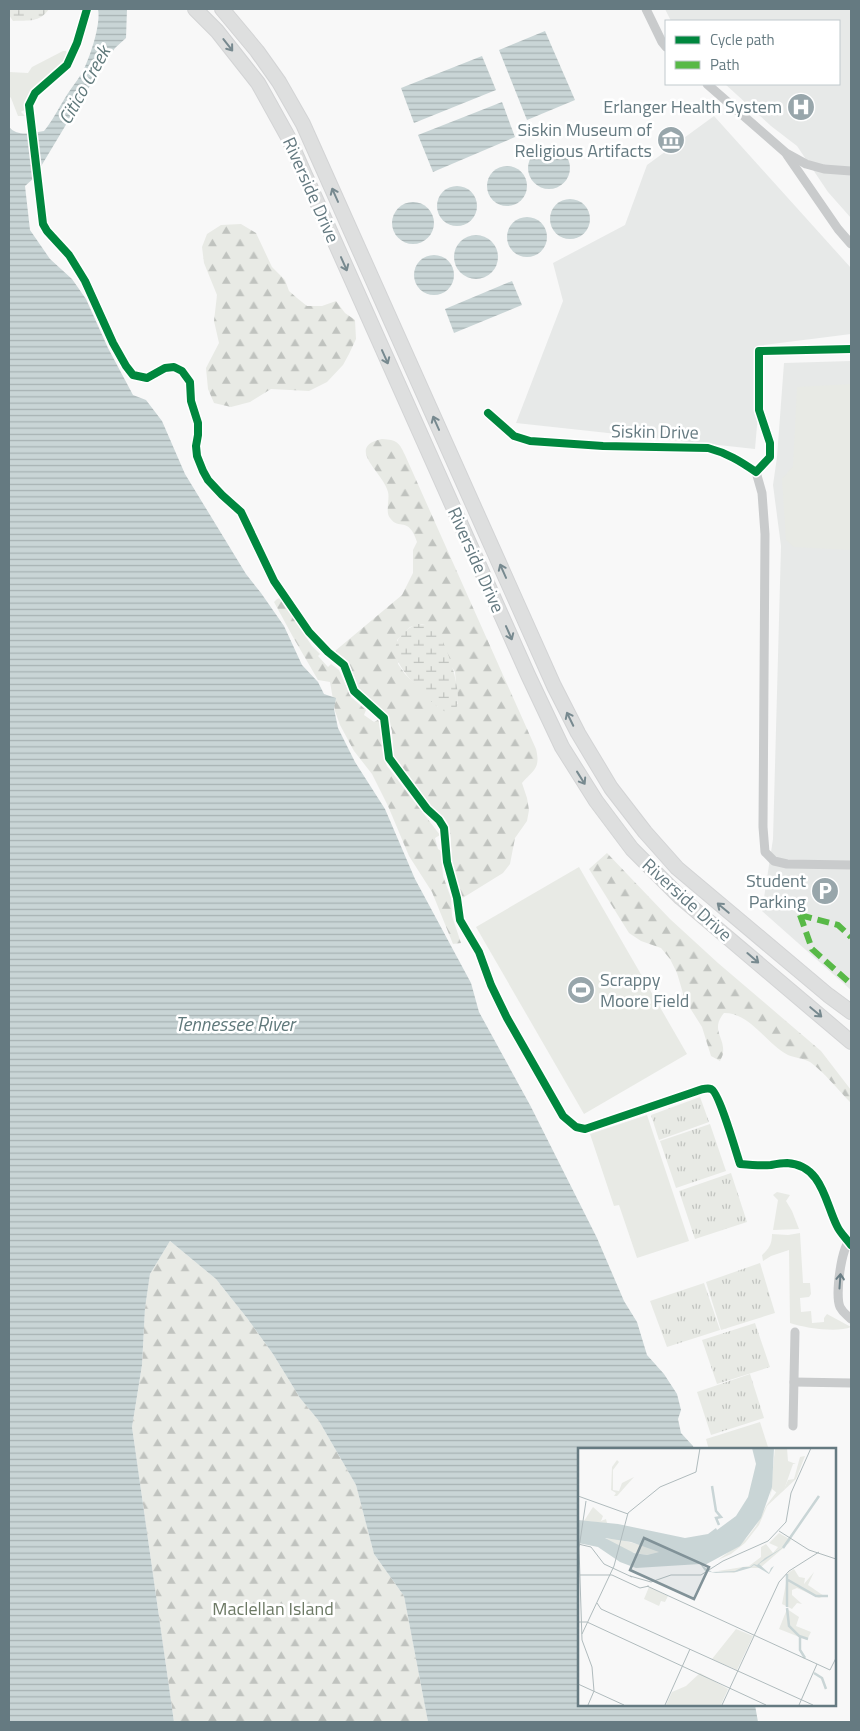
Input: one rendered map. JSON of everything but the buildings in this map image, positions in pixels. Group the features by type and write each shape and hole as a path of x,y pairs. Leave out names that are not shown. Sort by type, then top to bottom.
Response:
{"main road":[{"name":"Riverside Drive","path":"195,9 217,31 258,83 284,129 549,720 562,747 596,801 632,849 681,898 851,1042"},
{"name":"Riverside Drive","path":"222,9 257,51 279,82 303,124 554,686 578,733 612,788 645,832 677,868 828,995 851,1012"}],"street":[{"path":"646,9 665,46"},
{"path":"708,85 786,153 806,164 824,169 851,171"},
{"path":"786,153 838,229 851,244"},
{"path":"851,349 759,351 759,410 770,443 770,456 756,472 762,493 765,534 763,827 765,852 774,861 786,864 851,865"},
{"name":"Siskin Drive","path":"488,413 514,436 530,441 603,446 708,448 738,459 756,472"},
{"path":"850,1240 844,1249 840,1274 839,1301 845,1315 851,1318"},
{"path":"793,1426 796,1332"},
{"path":"794,1382 851,1383"}],"shaded area":[{"name":"Erlanger Health System","path":"665,9 851,9 851,218 828,192 797,146 771,126 726,85 840,85 840,20 670,20"},
{"path":"714,116 851,268 851,334 764,345 755,449 516,423 563,301 553,263 625,225 647,165"},
{"path":"851,361 851,990 762,911 773,839 781,546 773,485 784,363"}],"green space":[{"path":"9,9 49,9 37,19 13,21 9,15"},
{"path":"66,51 68,55 64,63 32,94 26,110 21,112 25,116 18,116 9,96 9,72 28,73 32,67"},
{"path":"241,224 256,233 272,267 285,280 289,291 307,306 322,306 336,301 345,313 355,320 356,339 343,365 327,382 309,391 271,389 250,402 231,407 214,403 208,389 206,368 219,343 214,321 217,295 204,263 202,247 207,234 221,225"},
{"path":"851,384 851,550 794,547 786,540 782,479 793,466 797,387"},
{"path":"382,439 391,440 397,442 403,451 536,749 537,765 522,783 529,810 527,821 515,838 510,864 503,873 461,899 452,862 450,831 444,820 423,798 393,755 392,731 387,715 358,688 351,668 344,658 335,651 402,595 413,573 413,550 417,542 414,534 407,526 393,522 390,518 388,492 366,454 366,448 371,443","holes":["421,624 425,625 455,672 458,704 438,707 405,674 398,664 397,640 410,627"]},
{"path":"280,598 312,646 320,654 318,656 328,667 331,664 339,670 351,697 366,710 364,715 374,722 378,720 381,724 383,755 387,766 440,835 435,838 438,849 441,851 443,876 451,898 452,916 461,943 453,944 432,892 409,856 372,774 354,751 340,725 335,711 330,682 318,680 274,602"},
{"path":"416,624 433,628 437,632 449,657 456,679 458,699 456,708 449,713 429,699 399,664 396,655 398,639"},
{"path":"607,853 670,919 718,963 821,1051 851,1090 851,1103 810,1062 788,1055 780,1050 750,1023 734,1014 724,1013 718,1024 723,1047 720,1061 711,1056 702,1027 685,1000 677,973 670,959 661,948 641,941 629,933 589,869"},
{"name":"Scrappy Moore Field","path":"579,867 687,1054 584,1114 476,927"},
{"path":"700,1097 709,1122 659,1140 651,1115"},
{"path":"647,1115 689,1241 637,1258 619,1205 614,1206 590,1134"},
{"path":"710,1124 726,1171 676,1188 660,1141"},
{"path":"731,1173 747,1222 695,1239 679,1191"},
{"path":"777,1192 790,1195 786,1201 799,1229 773,1230 778,1200 773,1195"},
{"path":"800,1233 803,1283 810,1283 811,1294 809,1297 800,1298 801,1312 811,1311 812,1323 824,1322 827,1314 851,1327 838,1330 821,1329 790,1323 789,1250 763,1261 762,1255 770,1246 772,1234 788,1235"},
{"name":"Maclellan Island","path":"170,1241 216,1279 247,1318 273,1354 300,1398 319,1421 356,1485 374,1554 404,1596 428,1722 174,1722 132,1427 142,1365 145,1308 150,1274"},
{"path":"760,1263 775,1313 721,1330 706,1282"},
{"path":"704,1283 720,1330 667,1347 650,1301"},
{"path":"755,1323 770,1367 717,1384 702,1340"},
{"path":"750,1374 764,1418 711,1435 697,1392"},
{"path":"760,1422 768,1448 708,1448 706,1439"}],"water":[{"name":"Tennessee River","path":"98,9 127,9 126,38 115,48 82,98 34,178 25,186 30,230 50,259 72,279 86,299 108,348 133,395 146,400 162,421 185,474 246,574 284,626 302,665 318,682 324,694 336,698 334,709 338,728 355,762 385,809 415,879 471,983 479,1012 530,1105 597,1238 624,1301 637,1322 647,1355 664,1374 677,1394 681,1410 678,1419 681,1433 693,1446 694,1448 578,1448 578,1706 755,1706 758,1722 428,1722 404,1596 374,1554 356,1485 319,1421 300,1398 273,1354 247,1318 216,1279 170,1241 150,1274 145,1308 142,1365 132,1427 174,1722 9,1722 9,127 25,134 44,131 87,63 97,31"},
{"path":"545,31 575,100 527,120 499,50"},
{"path":"482,56 496,90 414,123 401,88"},
{"path":"502,102 515,137 433,172 418,135"},
{"path":"549,147 564,153 570,168 564,183 549,189 534,183 528,168 534,153"},
{"path":"503,166 511,166 518,169 524,175 527,186 524,197 518,203 511,206 503,206 496,203 490,197 487,190 487,182 490,175 496,169"},
{"path":"461,186 468,189 474,195 477,206 476,214 468,223 461,226 453,226 446,223 438,214 437,202 440,195 449,187"},
{"path":"570,199 584,205 590,219 584,233 570,239 556,233 550,219 556,205"},
{"path":"413,202 428,208 434,223 428,238 413,244 398,238 392,223 398,208"},
{"path":"523,217 531,217 538,220 544,226 547,237 544,248 538,254 531,257 523,257 516,254 510,248 507,241 507,233 510,226 516,220"},
{"path":"476,235 488,239 494,245 498,257 494,269 488,275 476,279 464,275 458,269 454,257 458,245 464,239"},
{"path":"438,255 445,258 451,264 454,275 453,283 445,292 438,295 430,295 423,292 415,283 414,271 417,264 426,256"},
{"path":"512,281 522,305 454,333 445,309"}],"marked path":[{"path":"800,915 812,949 851,984"},
{"path":"800,915 838,925 851,937"}],"cycle path":[{"path":"87,9 77,43 67,65 35,93 29,105 43,224 69,255 85,281 113,343 133,375 147,378 165,368 174,367 182,371 190,382 191,401 198,423 197,456 203,471 208,480 241,512 274,581 309,632 328,652 344,665 354,691 384,718 389,758 427,809 439,820 444,828 447,862 457,898 460,920 479,952 491,985 507,1018 563,1116 576,1127 585,1129 698,1090 711,1089 723,1111 740,1164 771,1165 787,1163 799,1165 808,1170 821,1186 838,1229 851,1245"},
{"path":"488,413 514,436 530,441 603,446 708,448 721,452 756,472 770,457 770,443 759,410 759,351 851,349"}],"place":[{"name":"Erlanger Health System","path":"801,107"},
{"name":"Siskin Museum of Religious Artifacts","path":"671,140"},
{"name":"Student Parking","path":"825,891"},
{"name":"Scrappy Moore Field","path":"581,990"}],"water label":[{"name":"Citico Creek","path":"84,85"}]}
